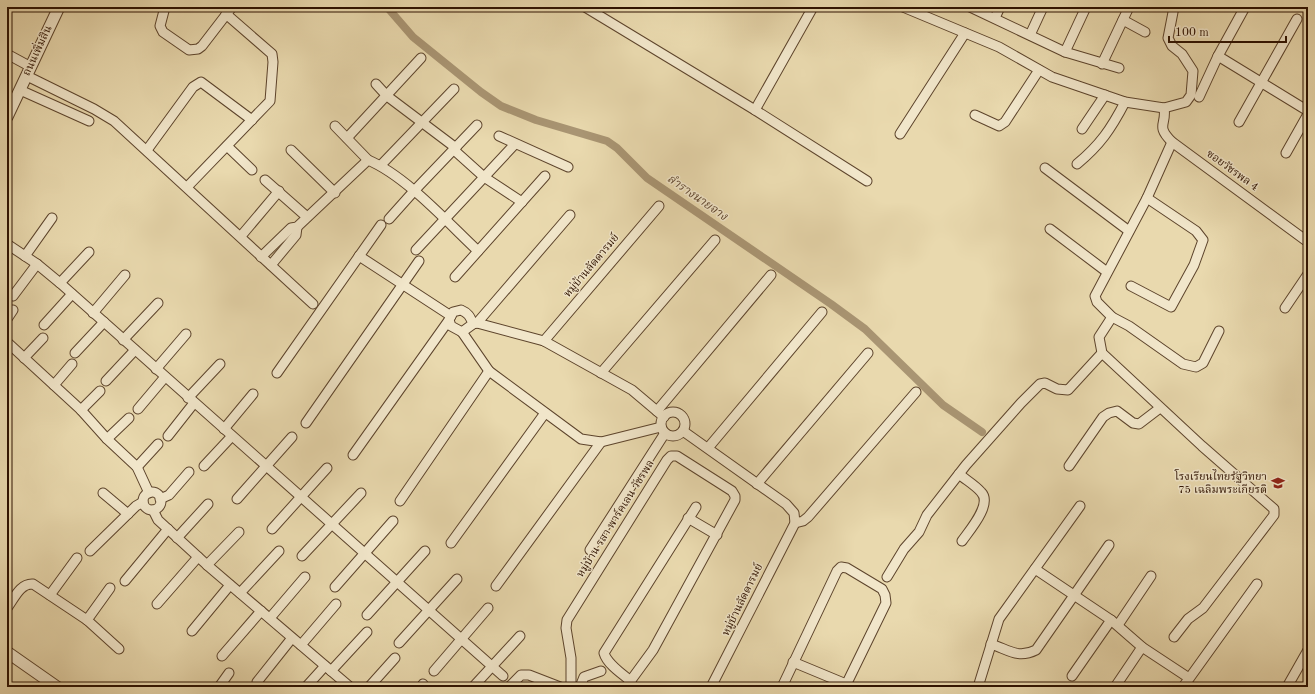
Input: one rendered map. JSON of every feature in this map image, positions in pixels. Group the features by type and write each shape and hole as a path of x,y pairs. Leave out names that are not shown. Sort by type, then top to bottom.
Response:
{"street":[{"name":"ถนนเพิ่มสิน","path":"7,118 59,7"},
{"path":"165,7 160,26 163,32 189,50 194,50 202,46 229,10 272,54 274,62 270,101 187,187"},
{"path":"585,7 755,110 867,182"},
{"path":"755,110 813,7"},
{"path":"903,7 999,47 1052,77 1125,102 1164,108 1186,102 1191,95 1193,71 1182,54 1172,46 1168,38 1174,7"},
{"path":"970,7 1065,52 1119,68"},
{"path":"995,18 1000,7"},
{"path":"1030,35 1043,7"},
{"path":"1065,52 1086,7"},
{"path":"1102,64 1129,7"},
{"path":"1199,97 1218,56 1245,7"},
{"path":"1239,122 1297,19"},
{"path":"1122,20 1145,32"},
{"path":"900,134 965,33"},
{"path":"7,54 29,71 114,121 127,135 187,187 313,304"},
{"path":"1218,56 1308,111"},
{"path":"348,138 421,58"},
{"path":"975,115 999,126 1005,122 1039,70"},
{"path":"146,150 193,87 201,82 252,120"},
{"path":"376,84 387,96 455,149 484,177 522,202"},
{"path":"381,165 454,88"},
{"path":"20,90 89,121"},
{"path":"1082,129 1105,95"},
{"path":"1077,164 1096,148 1114,124 1125,102"},
{"name":"ซอยวัชรพล 4","path":"1164,108 1161,125 1166,136 1172,142 1308,242"},
{"path":"1286,154 1308,114"},
{"path":"277,373 359,256 385,222 476,125"},
{"path":"334,126 348,138 368,160 381,165 414,191 478,251"},
{"path":"499,136 568,167"},
{"path":"1172,142 1147,198 1095,296 1097,302 1112,317 1129,326 1183,364 1196,367 1203,363 1219,331"},
{"path":"416,250 515,144"},
{"path":"227,146 252,170"},
{"path":"291,150 335,193"},
{"path":"262,257 291,228 297,227 335,193 368,160"},
{"path":"1045,168 1129,231"},
{"path":"455,277 545,176"},
{"path":"266,180 307,217"},
{"path":"240,236 279,191"},
{"path":"1131,286 1170,307 1194,265 1203,240 1196,230 1147,198"},
{"name":"หมู่บ้านลัดดารมย์","path":"544,342 659,206"},
{"path":"462,332 475,323 570,215"},
{"path":"26,256 52,218"},
{"path":"271,265 296,235 297,227"},
{"path":"1050,229 1107,272"},
{"path":"601,373 715,240"},
{"path":"7,244 37,264 60,283 503,676"},
{"path":"60,283 89,252"},
{"path":"359,256 403,284 450,318 451,326 462,332 489,371 581,439 601,442 663,430 673,436 678,435 683,431 684,420 681,416 674,413 660,414"},
{"path":"306,423 419,261"},
{"path":"13,296 37,264"},
{"path":"93,312 126,274"},
{"path":"1285,308 1308,274"},
{"path":"660,414 771,275"},
{"path":"44,325 72,294"},
{"path":"123,340 158,303"},
{"path":"7,318 13,310"},
{"path":"354,455 453,312 466,312 475,323 544,342 632,390 660,414 663,430 590,550"},
{"path":"708,448 822,312"},
{"path":"1112,317 1099,337 1102,353 1160,408 1273,507 1275,512 1203,608 1188,619 1174,637"},
{"path":"75,353 104,322"},
{"path":"156,369 186,334"},
{"path":"24,358 43,338"},
{"path":"7,342 81,410 107,439 137,467 149,493"},
{"path":"106,381 135,350"},
{"path":"887,577 904,549 919,532 927,515 959,474 1021,403 1040,384 1045,383 1057,389 1068,390 1102,353"},
{"path":"757,484 868,354"},
{"path":"54,385 72,364"},
{"path":"168,436 191,400 220,364"},
{"path":"400,501 489,371"},
{"path":"138,409 165,377"},
{"path":"81,410 100,391"},
{"path":"683,431 786,504 794,513 795,523 803,521 808,517 916,392"},
{"path":"224,429 253,394"},
{"path":"1069,466 1104,417 1109,413 1117,411 1133,423 1139,424 1160,408"},
{"path":"451,543 545,413"},
{"path":"107,439 129,418"},
{"path":"204,466 232,436"},
{"path":"237,499 292,437"},
{"path":"496,586 601,442"},
{"path":"137,467 158,444"},
{"name":"หมู่บ้าน รสา พาร์คเลน วัชรพล","path":"571,687 571,658 566,628 567,620 671,456 677,456 732,491 735,496 735,500 653,650 628,684 605,657 604,653 696,507"},
{"path":"272,529 327,468"},
{"path":"160,499 169,495 189,472"},
{"path":"959,474 982,492 984,498 981,513 962,541"},
{"path":"103,493 128,514"},
{"path":"149,493 157,495 160,499"},
{"path":"90,551 136,506 143,502 144,497 149,493"},
{"path":"302,556 361,493"},
{"path":"153,510 158,507 160,499"},
{"path":"143,502 145,507 153,510 158,520 198,557 350,687"},
{"path":"177,538 208,504"},
{"path":"978,687 999,619 1080,506"},
{"path":"688,518 717,535"},
{"path":"335,587 393,521"},
{"name":"หมู่บ้านลัดดารมย์","path":"711,687 795,523"},
{"path":"125,581 168,529"},
{"path":"207,565 238,532"},
{"path":"992,644 1018,654 1026,655 1036,650 1073,594 1109,545"},
{"path":"240,593 279,551"},
{"path":"367,615 425,551"},
{"path":"157,604 198,557"},
{"path":"50,595 77,558"},
{"path":"782,687 793,662 837,571 841,567 847,568 882,589 885,595 886,603 846,686 793,662"},
{"path":"1035,569 1115,622 1142,647 1189,678"},
{"path":"1072,676 1151,576"},
{"path":"270,618 305,577"},
{"path":"399,642 457,579"},
{"path":"7,608 22,587 27,584 33,584 87,620 119,649"},
{"path":"1183,687 1257,584"},
{"path":"192,631 230,585"},
{"path":"87,620 110,588"},
{"path":"301,645 336,604"},
{"path":"434,671 460,638 488,608"},
{"path":"222,656 261,611"},
{"path":"306,687 367,632"},
{"path":"473,687 520,636"},
{"path":"257,682 292,638"},
{"path":"1115,687 1142,647"},
{"path":"1287,687 1308,650"},
{"path":"7,652 57,687"},
{"path":"369,687 396,658"},
{"path":"580,687 584,677 602,671"},
{"path":"219,687 229,673"},
{"path":"509,687 521,675 528,675 560,687"}],"waterway":[{"name":"ลำรางนายจาง","path":"387,7 413,37 481,92 501,106 536,120 607,141 617,148 647,178 865,329 943,405 982,432"}],"place":[{"name":"โรงเรียนไทยรัฐวิทยา 75 เฉลิมพระเกียรติ","path":"1278,483"}]}
